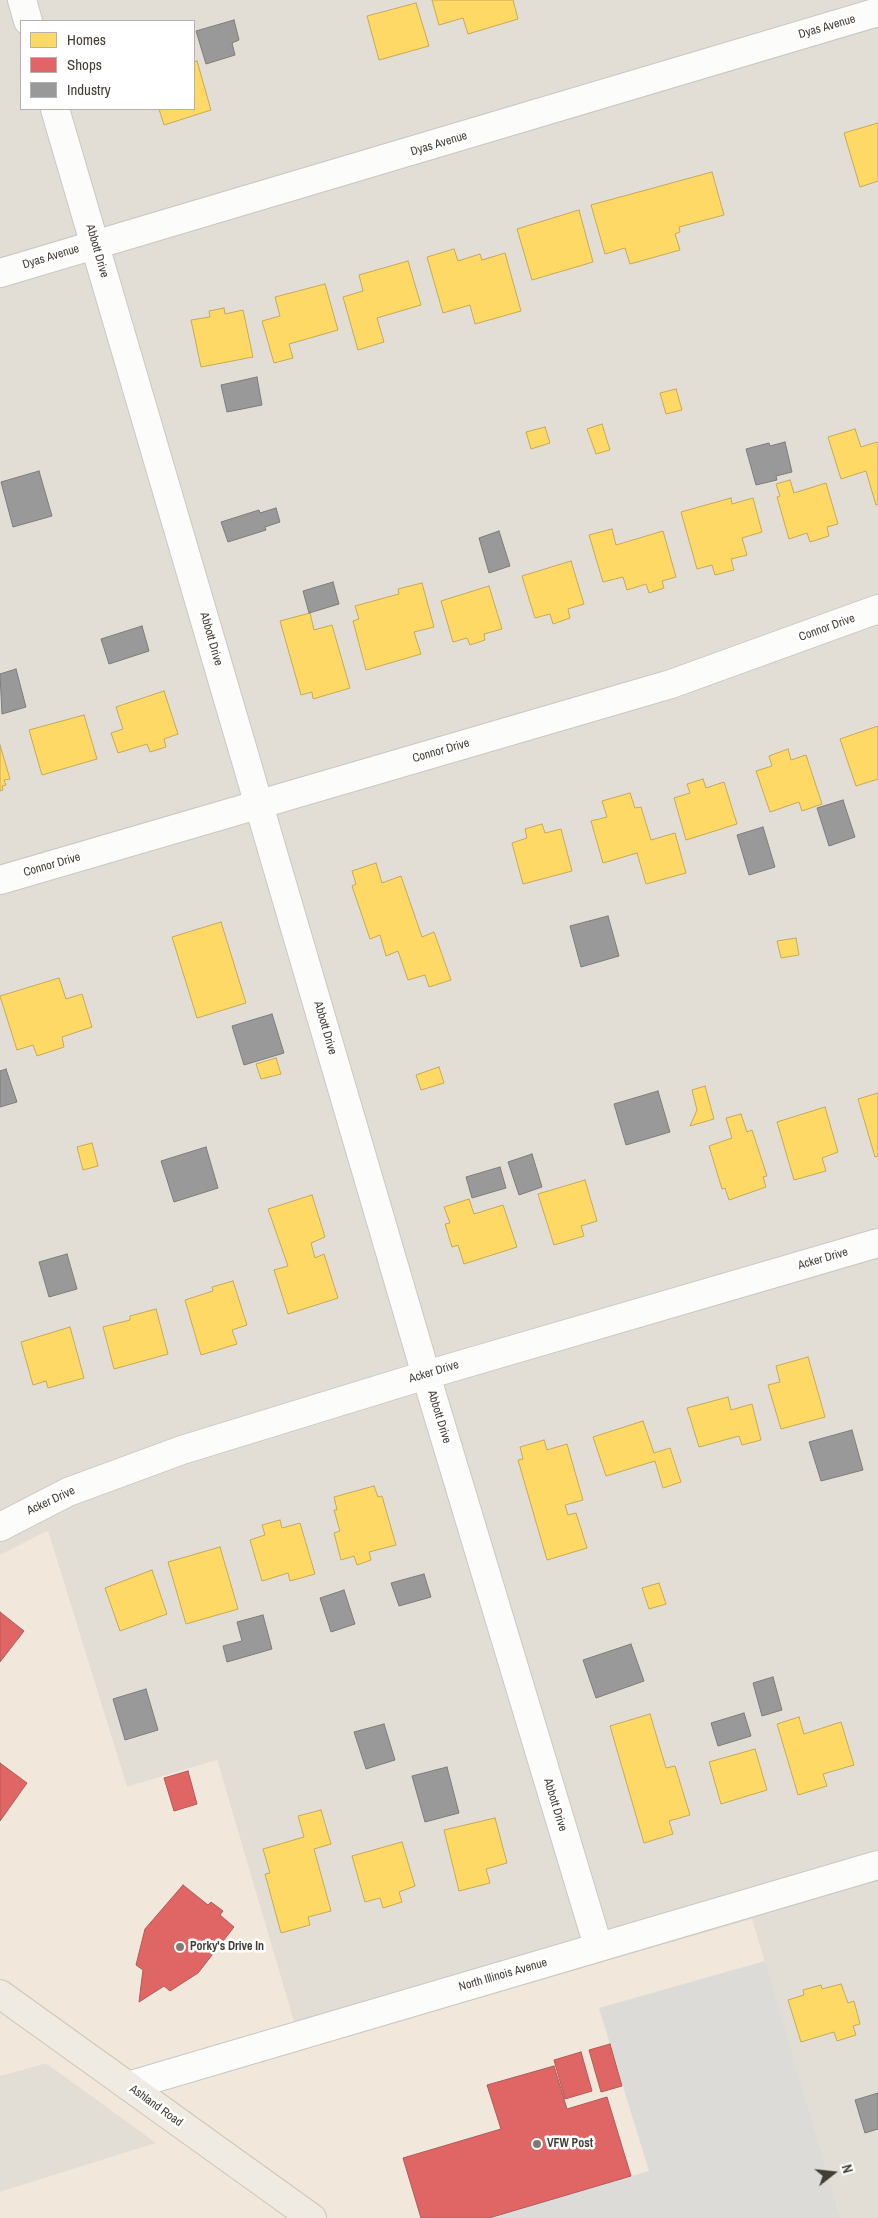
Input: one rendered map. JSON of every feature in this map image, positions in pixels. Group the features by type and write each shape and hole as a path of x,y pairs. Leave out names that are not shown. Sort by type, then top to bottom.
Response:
{"main road":[{"name":"Ashland Road","path":"0,1994 312,2218"}],"street":[{"path":"22,0 28,20"},
{"name":"Dyas Avenue","path":"0,273 433,146 878,12"},
{"name":"Abbott Drive","path":"55,110 426,1375 598,1946"},
{"name":"Connor Drive","path":"0,880 671,684 878,609"},
{"name":"Acker Drive","path":"0,1527 68,1492 182,1450 426,1375 878,1243"},
{"name":"North Illinois Avenue","path":"128,2086 878,1865"}],"shaded area":[{"path":"0,0 878,0 878,2218 841,2218 752,1920 302,2050 217,1760 127,1787 48,1531 0,1555"},
{"path":"47,1531 127,1787 217,1760 302,2049 752,1919 841,2218 0,2218 0,2192 156,2143 46,2063 0,2076 0,1555"},
{"path":"765,1961 841,2218 489,2218 649,2171 599,2008"},
{"path":"46,2063 157,2143 0,2192 0,2076"}],"building: Homes":[{"path":"432,0 513,0 518,19 468,34 463,18 439,25"},
{"path":"416,3 429,46 379,60 367,16"},
{"path":"197,61 211,110 164,125 159,110 195,110 195,62"},
{"path":"878,123 878,181 860,187 844,133"},
{"path":"712,172 724,215 679,227 680,232 675,234 680,250 630,264 625,248 605,254 591,205"},
{"path":"579,210 593,262 532,280 517,229"},
{"path":"454,249 458,261 480,254 482,260 505,253 521,311 475,324 470,305 443,313 427,257"},
{"path":"408,261 421,305 377,318 384,342 358,350 343,297 363,291 359,275"},
{"path":"325,284 338,330 289,344 293,358 274,363 262,321 280,316 275,297"},
{"path":"224,308 225,314 243,310 253,357 201,367 191,320 210,317 209,311"},
{"path":"676,389 682,410 666,414 660,393"},
{"path":"602,424 610,450 596,454 587,429"},
{"path":"545,427 550,443 531,449 526,432"},
{"path":"855,429 861,447 877,442 878,444 878,504 876,505 866,471 841,479 828,437"},
{"path":"790,480 794,493 826,483 838,524 827,527 829,536 810,542 807,533 789,539 777,497 780,496 776,484"},
{"path":"731,498 732,504 753,498 762,532 742,538 747,555 731,559 734,570 715,575 712,565 697,569 681,512"},
{"path":"612,529 616,545 663,531 676,577 662,581 664,588 649,593 646,584 627,590 623,577 603,582 589,535"},
{"path":"571,561 584,604 568,609 570,618 553,624 550,614 535,618 522,576"},
{"path":"422,583 434,627 414,632 421,654 366,670 353,621 359,619 355,606 399,594 398,589"},
{"path":"489,586 502,629 484,634 485,640 470,645 467,638 453,642 441,601"},
{"path":"310,613 314,630 332,625 350,688 313,699 312,692 301,695 280,621"},
{"path":"164,691 178,734 164,739 166,747 150,752 147,744 118,753 111,733 123,729 116,707"},
{"path":"84,715 97,759 42,775 29,730"},
{"path":"878,726 878,779 856,786 840,739"},
{"path":"0,745 10,779 4,780 6,785 2,786 3,790 0,791"},
{"path":"788,749 791,760 806,755 822,804 802,811 799,802 770,812 756,771 772,766 769,756"},
{"path":"703,779 706,788 724,782 737,824 686,840 674,798 690,793 687,784"},
{"path":"630,793 635,808 641,807 651,840 675,833 686,873 646,884 637,853 603,863 591,821 607,817 602,801"},
{"path":"542,824 545,833 561,829 572,871 523,884 512,843 527,838 525,829"},
{"path":"376,863 382,883 401,876 422,937 434,932 451,980 429,987 425,975 408,980 398,951 386,956 380,935 370,939 352,886 356,884 352,871"},
{"path":"221,922 246,1003 197,1018 172,937"},
{"path":"796,938 799,955 781,958 777,941"},
{"path":"59,978 66,999 82,994 92,1027 62,1037 64,1047 37,1056 33,1045 17,1050 0,996"},
{"path":"276,1058 281,1074 261,1079 256,1064"},
{"path":"439,1067 444,1083 421,1090 416,1075"},
{"path":"705,1086 714,1119 690,1126 697,1110 692,1090"},
{"path":"878,1093 878,1156 875,1157 858,1099"},
{"path":"825,1107 838,1152 822,1158 826,1171 794,1180 777,1122"},
{"path":"741,1114 747,1132 752,1130 767,1176 763,1177 766,1187 729,1200 725,1188 722,1189 709,1146 732,1138 726,1118"},
{"path":"92,1143 98,1166 83,1170 77,1147"},
{"path":"585,1180 597,1221 581,1226 584,1236 554,1245 538,1194"},
{"path":"312,1195 325,1237 311,1243 315,1258 324,1254 338,1298 288,1314 274,1270 288,1266 268,1209"},
{"path":"469,1199 474,1214 503,1205 517,1247 464,1264 458,1245 452,1247 445,1224 450,1223 444,1207"},
{"path":"233,1281 247,1325 232,1330 237,1344 201,1355 185,1300 213,1291 212,1287"},
{"path":"156,1309 168,1354 114,1369 103,1327 130,1320 130,1316"},
{"path":"70,1327 84,1378 48,1388 46,1381 33,1385 21,1342"},
{"path":"808,1357 825,1417 781,1429 768,1385 780,1382 776,1366"},
{"path":"728,1397 731,1410 752,1404 761,1440 742,1445 739,1436 699,1447 687,1408"},
{"path":"643,1421 654,1453 670,1448 681,1482 663,1488 655,1461 606,1476 593,1437"},
{"path":"544,1440 547,1450 567,1444 583,1500 565,1505 568,1515 576,1513 587,1548 547,1560 518,1460 523,1459 520,1447"},
{"path":"374,1486 378,1497 382,1496 396,1545 369,1552 371,1560 357,1565 354,1556 341,1560 334,1533 340,1531 334,1510 337,1510 334,1497"},
{"path":"280,1520 282,1528 300,1523 315,1574 290,1581 288,1573 262,1581 250,1540 265,1535 262,1525"},
{"path":"220,1547 238,1609 186,1624 168,1562"},
{"path":"152,1570 167,1614 120,1631 105,1588"},
{"path":"659,1583 666,1604 649,1609 642,1588"},
{"path":"650,1714 666,1768 675,1766 690,1815 669,1821 673,1834 644,1843 610,1726"},
{"path":"799,1717 804,1734 841,1722 854,1765 823,1774 827,1786 798,1795 777,1724"},
{"path":"755,1749 767,1790 721,1804 709,1762"},
{"path":"321,1810 331,1844 314,1849 331,1911 308,1917 310,1925 281,1933 265,1874 270,1873 263,1849 304,1837 298,1816"},
{"path":"495,1818 507,1863 486,1869 490,1883 459,1891 444,1830"},
{"path":"402,1842 415,1886 399,1892 402,1902 383,1908 380,1898 365,1902 352,1856"},
{"path":"841,1984 848,2003 854,2001 860,2024 853,2026 856,2035 837,2041 834,2032 801,2042 788,2000 804,1995 803,1990 821,1985 822,1989"}],"building: Shops":[{"path":"0,1612 24,1631 0,1662"},
{"path":"0,1763 27,1783 0,1821"},
{"path":"188,1771 197,1804 174,1811 164,1778"},
{"name":"Porky's Drive In","path":"183,1885 208,1905 211,1902 223,1911 220,1915 234,1927 198,1973 170,1991 164,1986 139,2002 143,1970 136,1965 145,1929"},
{"path":"610,2044 622,2086 601,2092 589,2050"},
{"path":"581,2052 592,2091 565,2099 554,2060"},
{"name":"VFW Post","path":"554,2066 567,2109 607,2097 631,2176 489,2218 421,2218 403,2158 501,2129 487,2085"}],"building: Industry":[{"path":"234,20 239,40 232,43 235,55 206,64 196,31"},
{"path":"257,377 262,405 227,412 221,385"},
{"path":"785,442 792,472 776,476 777,480 756,485 746,449 769,443 770,446"},
{"path":"39,471 52,516 13,527 1,482"},
{"path":"276,508 280,522 265,527 266,530 228,542 221,522 259,510 260,513"},
{"path":"499,531 510,566 489,573 479,538"},
{"path":"333,582 339,604 309,613 303,591"},
{"path":"142,626 149,651 109,664 101,639"},
{"path":"16,669 26,707 2,714 0,674"},
{"path":"843,800 855,837 829,846 817,808"},
{"path":"763,827 775,867 749,875 737,835"},
{"path":"608,916 619,956 581,967 570,926"},
{"path":"272,1014 284,1053 244,1065 232,1026"},
{"path":"6,1069 17,1102 0,1107 0,1071"},
{"path":"658,1091 670,1132 626,1145 614,1104"},
{"path":"206,1147 218,1188 174,1202 161,1161"},
{"path":"532,1154 542,1187 519,1195 508,1162"},
{"path":"500,1167 506,1188 472,1198 466,1177"},
{"path":"67,1254 77,1289 49,1297 39,1262"},
{"path":"852,1430 863,1470 821,1481 809,1442"},
{"path":"424,1574 431,1597 399,1606 391,1583"},
{"path":"344,1590 355,1624 331,1632 320,1598"},
{"path":"263,1615 272,1649 227,1662 223,1646 242,1641 237,1622"},
{"path":"631,1644 644,1681 596,1698 583,1660"},
{"path":"773,1677 782,1710 762,1716 753,1683"},
{"path":"146,1689 158,1730 125,1740 113,1699"},
{"path":"744,1713 751,1736 718,1746 711,1723"},
{"path":"384,1724 395,1760 366,1769 354,1732"},
{"path":"447,1767 459,1813 425,1822 412,1776"},
{"path":"878,2093 878,2129 865,2133 855,2100"}],"place":[{"name":"Porky's Drive In","path":"180,1947"},
{"name":"VFW Post","path":"537,2144"}]}
